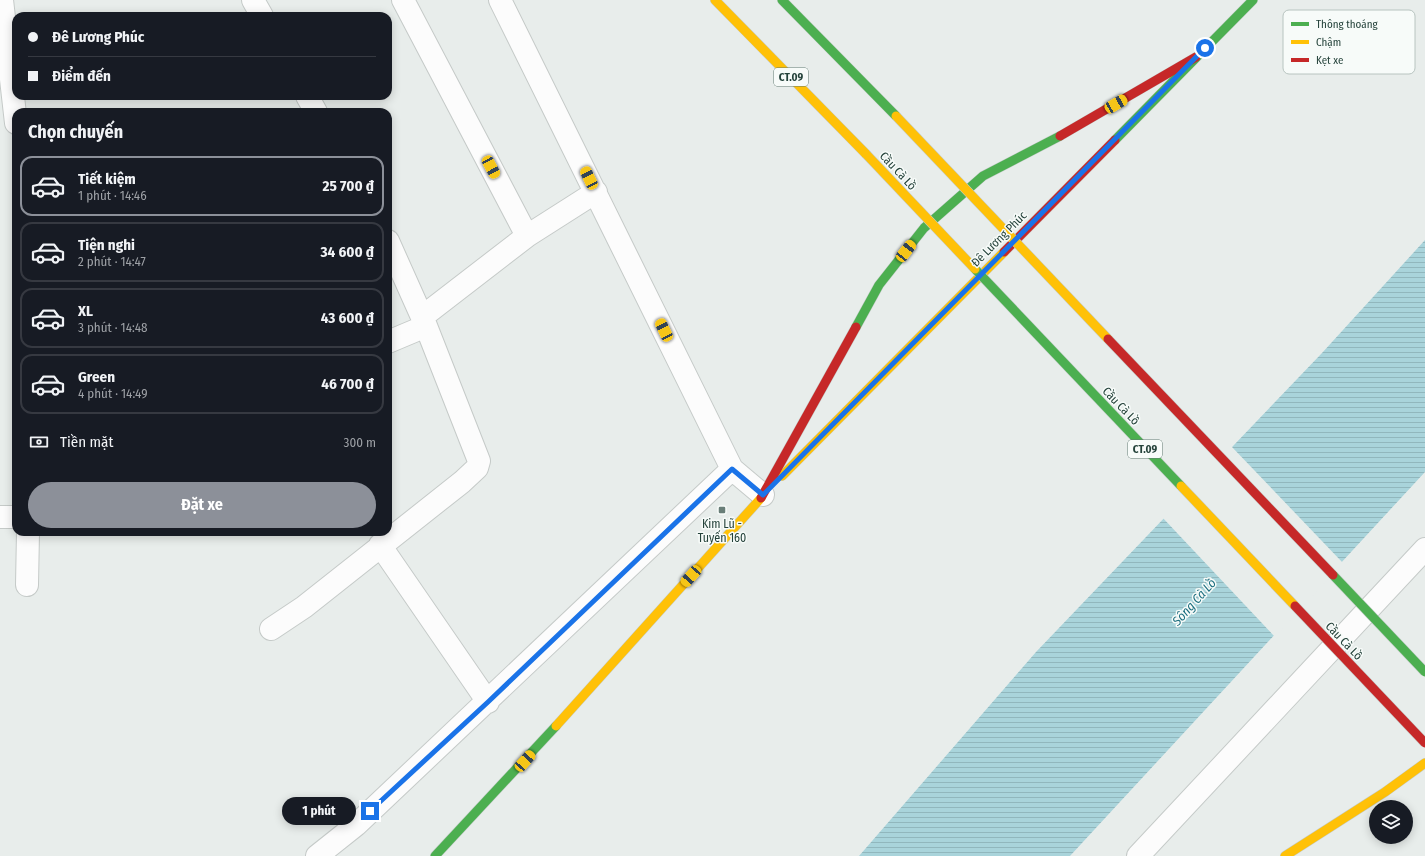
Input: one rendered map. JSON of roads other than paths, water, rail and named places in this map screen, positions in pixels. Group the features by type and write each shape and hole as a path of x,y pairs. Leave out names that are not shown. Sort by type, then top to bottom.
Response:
{"main road":[{"name":"Cầu Cà Lồ","path":"715,0 866,154 1425,743"},
{"path":"782,0 896,116 1425,672"},
{"name":"Đê Lương Phúc","path":"763,495 1252,0"},
{"path":"435,856 514,773 763,495 879,285 924,228 982,176 1048,142 1196,58"},
{"path":"1285,856 1386,792 1425,763"}],"street":[{"path":"2,0 12,89"},
{"path":"253,0 260,12"},
{"path":"403,0 527,236"},
{"path":"500,0 732,469 763,495"},
{"path":"392,340 424,322 527,236 596,192"},
{"path":"392,249 424,322 479,461 477,468 462,482 392,536"},
{"path":"317,856 356,825 488,702 732,469"},
{"path":"0,517 12,517"},
{"path":"27,585 28,536"},
{"path":"271,628 304,607 392,536"},
{"path":"380,545 488,702"},
{"path":"1138,856 1425,549"}],"water":[{"name":"Sông Cà Lồ","path":"1425,240 1425,472 1070,856 859,856 1036,652 1322,353"}],"place":[{"name":"Kim Lũ - Tuyến 160","path":"722,510"}]}
